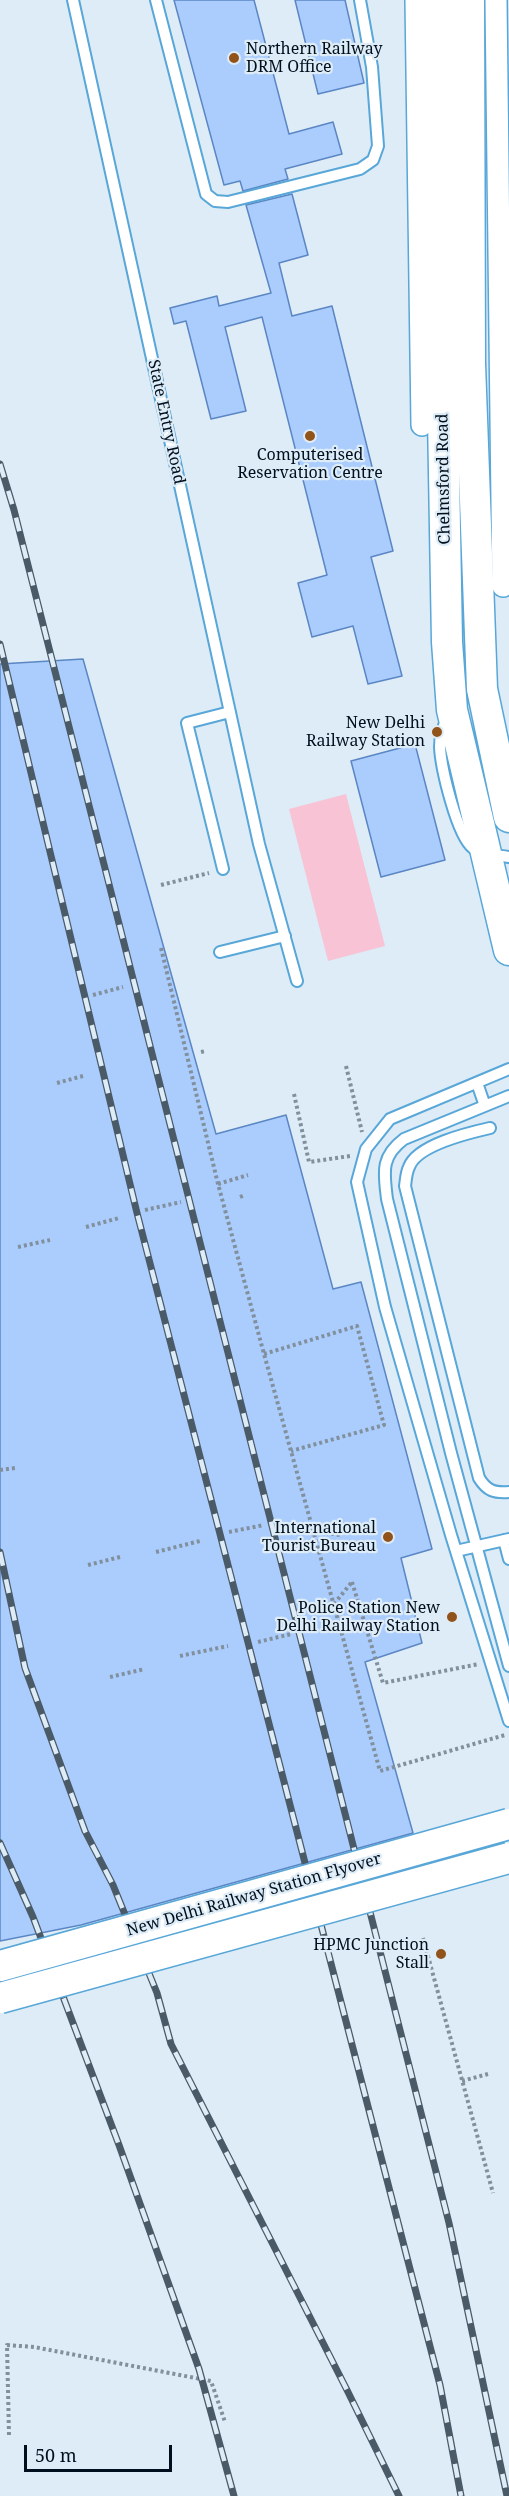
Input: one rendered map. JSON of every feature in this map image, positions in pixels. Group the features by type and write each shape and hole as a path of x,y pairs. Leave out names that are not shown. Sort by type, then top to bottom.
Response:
{"main road":[{"name":"Chelmsford Road","path":"441,0 442,360 447,642 509,817"},
{"name":"Chelmsford Road","path":"468,0 489,364 467,700 497,855 509,950"},
{"name":"New Delhi Railway Station Flyover","path":"0,1966 509,1824"},
{"name":"New Delhi Railway Station Flyover","path":"0,1998 509,1858"}],"street":[{"path":"416,0 422,425"},
{"path":"496,0 489,364 503,586"}],"lane":[{"name":"State Entry Road","path":"74,0 259,844 297,981"},
{"path":"156,0 206,194 215,201 228,202 360,169 373,160 378,146 375,91 360,0"},
{"path":"223,869 187,723 230,712"},
{"path":"220,952 285,936"},
{"path":"509,1069 390,1119 366,1149 357,1182 385,1306 456,1551 509,1721"},
{"path":"477,1083 484,1106"},
{"path":"509,1096 404,1139 392,1148 386,1160 384,1178 390,1210 476,1546 509,1666"},
{"path":"490,1128 422,1151 409,1166 405,1186 479,1478 485,1488 494,1492 509,1492"},
{"path":"456,1551 507,1539 509,1559"}],"path":[{"path":"160,885 223,869"},
{"path":"161,948 218,1184 380,1771 509,1734"},
{"path":"93,995 123,987"},
{"path":"346,1066 365,1143"},
{"path":"57,1083 83,1077"},
{"path":"294,1094 309,1162 354,1155"},
{"path":"218,1184 248,1175"},
{"path":"145,1210 181,1202"},
{"path":"86,1227 119,1218"},
{"path":"18,1248 50,1240"},
{"path":"264,1354 357,1326 384,1425 291,1451"},
{"path":"0,1470 15,1468"},
{"path":"229,1532 264,1525"},
{"path":"313,1531 340,1535"},
{"path":"156,1552 200,1541"},
{"path":"88,1565 120,1557"},
{"path":"334,1605 352,1582 383,1683 490,1661"},
{"path":"258,1642 291,1634"},
{"path":"180,1656 228,1646"},
{"path":"110,1677 145,1669"},
{"path":"423,1938 493,2193"},
{"path":"462,2080 488,2074"},
{"path":"9,2435 7,2345 34,2347 211,2381 225,2421"}],"shaded area":[{"path":"346,794 385,946 328,961 289,809"}],"building":[{"path":"174,0 254,0 289,134 333,122 342,154 285,169 288,179 243,191 240,181 224,185"},
{"path":"295,0 345,0 364,83 318,94"},
{"path":"292,194 308,255 279,263 292,316 332,306 393,551 371,557 402,676 368,684 353,626 312,637 298,583 327,575 262,317 225,327 246,411 211,419 186,321 174,324 170,308 217,296 219,306 271,293 246,205"},
{"path":"83,659 216,1134 286,1115 333,1289 361,1282 432,1549 401,1558 422,1643 365,1662 413,1833 81,1925 0,1941 0,664"},
{"path":"415,744 445,860 381,877 351,761"}],"railway":[{"path":"0,464 14,510 449,2223 507,2496"},
{"path":"0,644 137,1213 440,2385 461,2496"},
{"path":"0,1552 25,1668 85,1831 113,1885 157,1993 171,2044 399,2496"},
{"path":"0,1843 33,1917 119,2145 199,2369 234,2496"}],"place":[{"name":"Northern Railway DRM Office","path":"234,58"},
{"name":"Computerised Reservation Centre","path":"310,436"},
{"name":"New Delhi Railway Station","path":"437,732"},
{"name":"International Tourist Bureau","path":"388,1537"},
{"name":"Police Station New Delhi Railway Station","path":"452,1617"},
{"name":"HPMC Junction Stall","path":"441,1954"}]}
